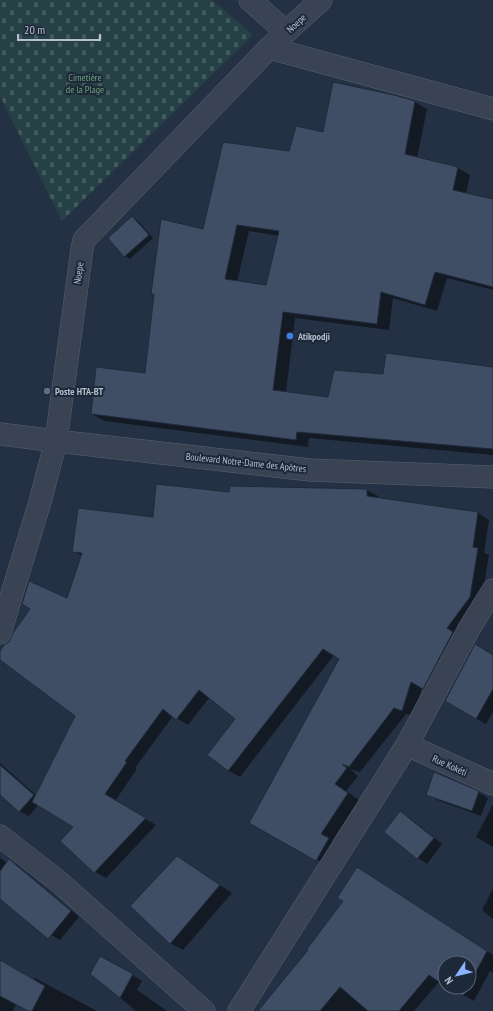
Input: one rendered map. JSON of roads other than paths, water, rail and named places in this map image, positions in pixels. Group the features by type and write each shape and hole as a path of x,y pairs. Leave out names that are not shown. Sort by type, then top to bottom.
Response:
{"street":[{"path":"250,0 286,32"},
{"name":"Noepe","path":"0,633 40,502 56,441 84,240 269,48 321,0"},
{"path":"269,48 493,109"},
{"name":"Boulevard Notre-Dame des Apôtres","path":"0,434 310,470 493,477"},
{"path":"239,1011 407,745 470,627 493,590"},
{"name":"Rue Kokéti","path":"407,745 493,784"},
{"path":"0,836 58,881 204,1011"}],"place":[{"name":"Atikpodji","path":"290,336"},
{"name":"Poste HTA-BT","path":"47,391"}],"park label":[{"name":"Cimetière de la Plage","path":"85,82"}]}
